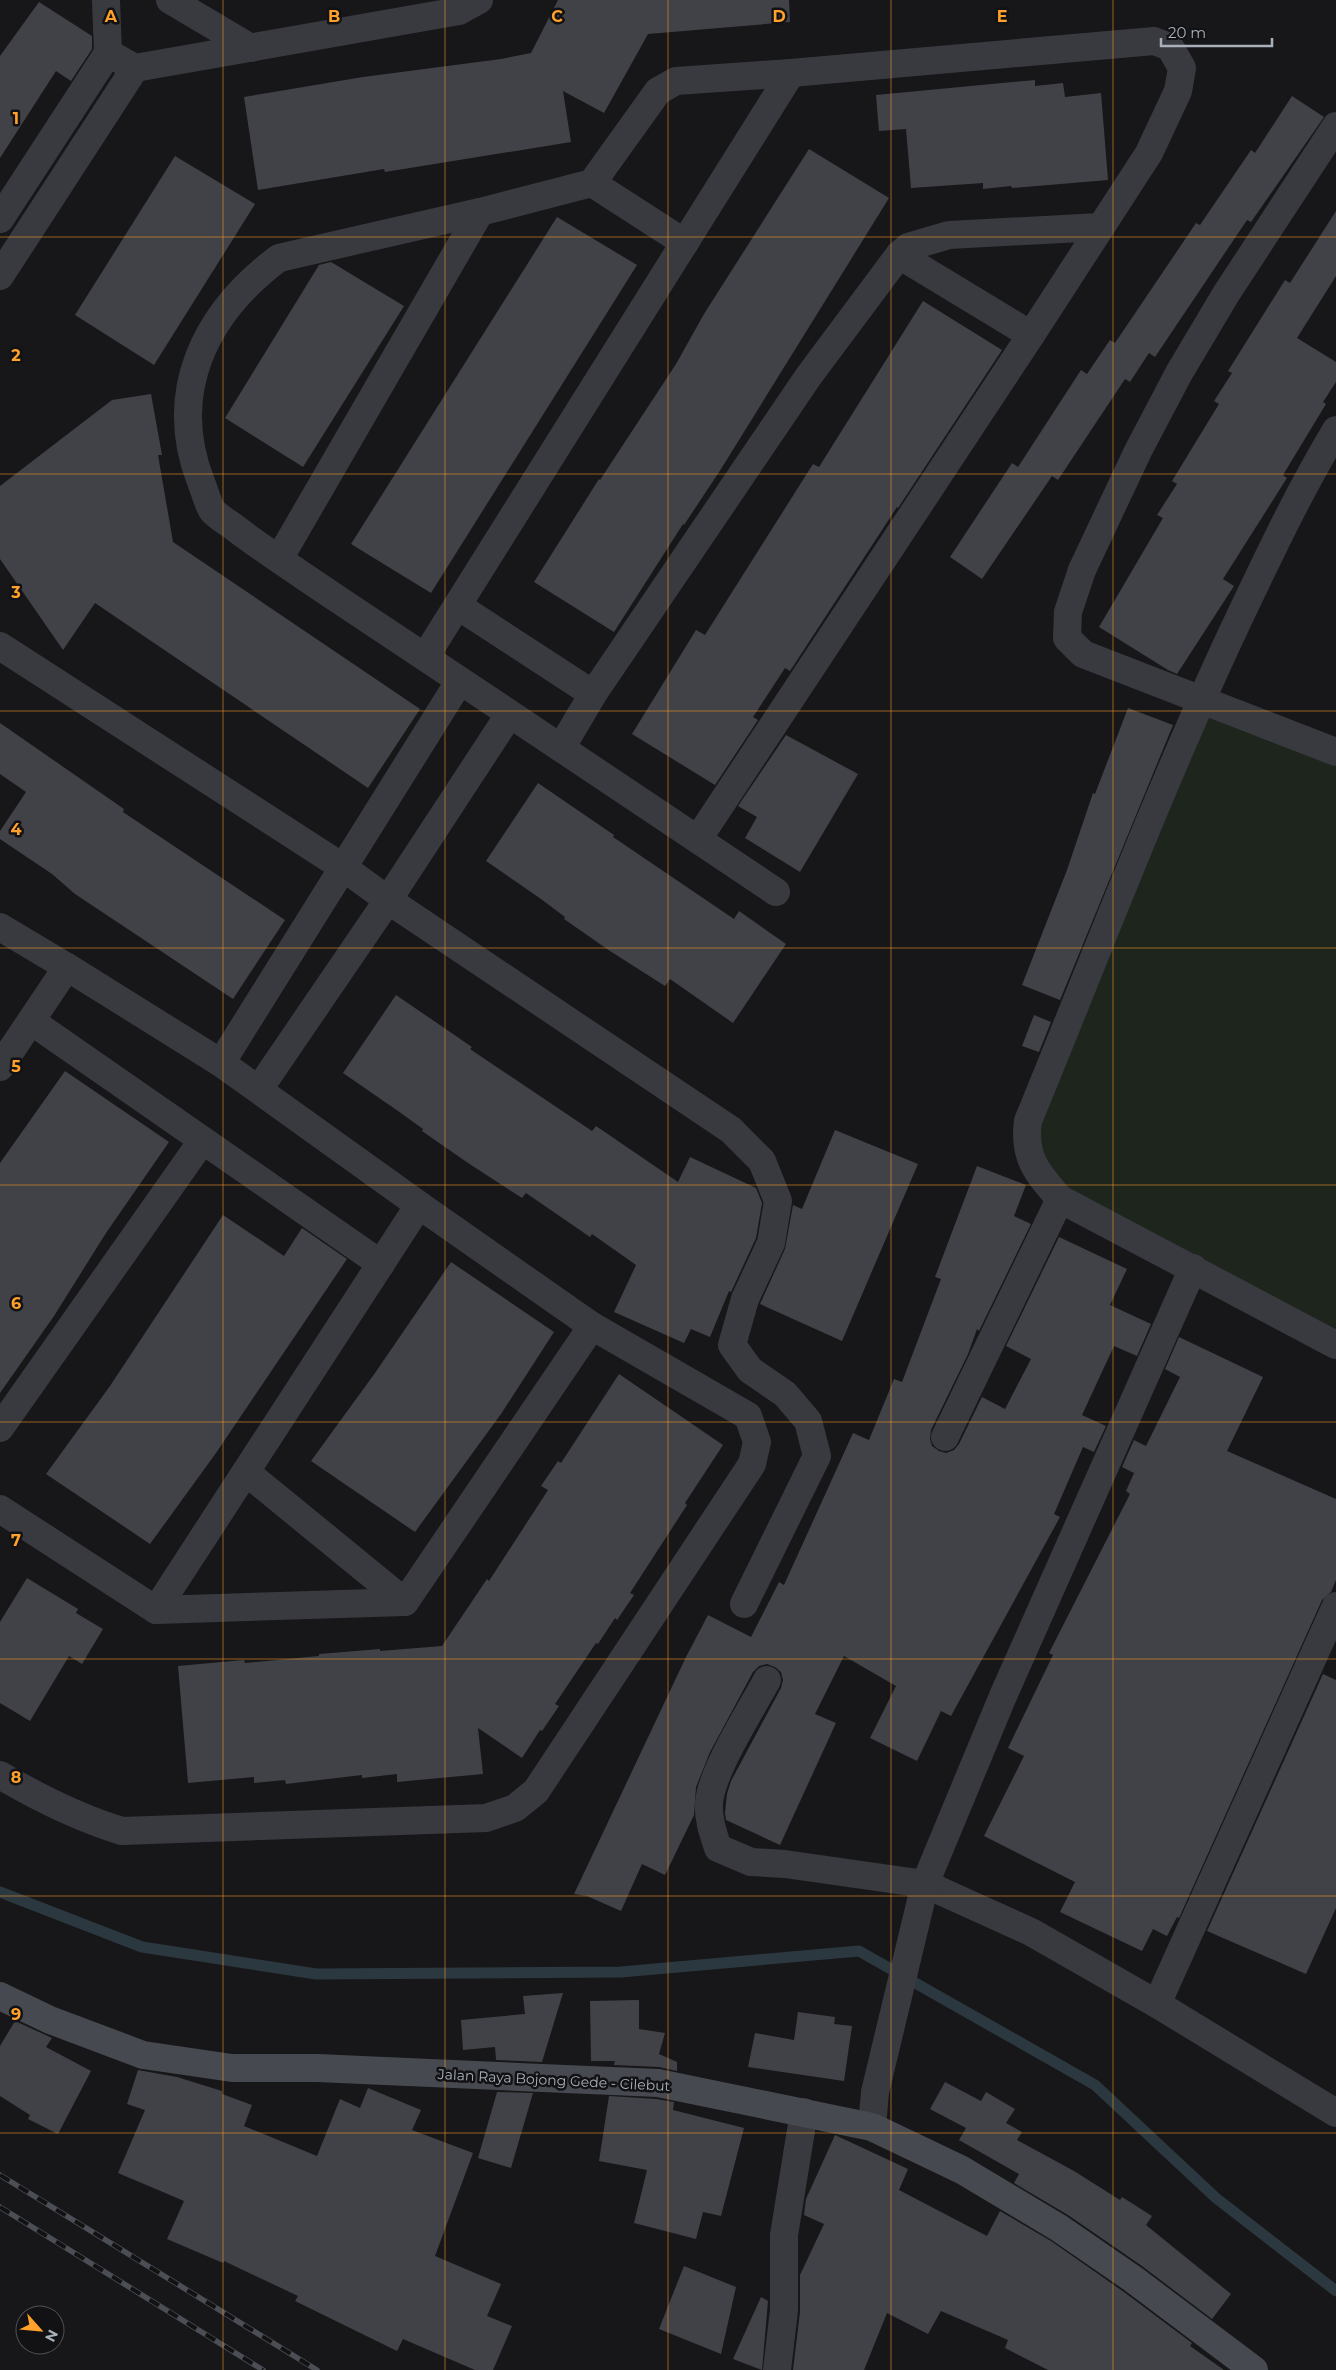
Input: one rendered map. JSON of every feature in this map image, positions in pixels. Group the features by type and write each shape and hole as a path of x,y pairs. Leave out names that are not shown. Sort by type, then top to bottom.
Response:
{"main road":[{"name":"Jalan Raya Bojong Gede - Cilebut","path":"0,1996 50,2020 143,2055 232,2068 317,2068 658,2083 872,2127 962,2170 1059,2228 1133,2278 1254,2370"}],"street":[{"path":"0,219 108,53 106,0"},
{"path":"170,0 250,48"},
{"path":"108,53 134,68 459,11 479,0"},
{"path":"698,839 1032,335 1149,153 1178,91 1182,68 1170,47 1154,42 676,81 658,91 592,183 480,212 279,258 260,272 237,297 214,326 200,354 187,405 192,460 213,511 279,559 460,682 776,892"},
{"path":"0,276 134,68"},
{"path":"426,658 791,73"},
{"path":"1336,126 1226,294 1179,373 1082,570 1068,612 1067,638 1082,654 1336,752"},
{"path":"592,183 685,243"},
{"path":"279,559 480,212"},
{"path":"561,748 593,694 808,377 899,255 908,247 949,235 1100,227"},
{"path":"899,255 1032,335"},
{"path":"1336,430 1328,460 1201,700 1028,1121 1026,1138 1030,1159 1043,1180 1060,1199 1336,1345"},
{"path":"458,606 593,694"},
{"path":"0,646 344,868 388,900 731,1130 762,1161 778,1201 771,1243 745,1298 732,1345 750,1370 785,1394 808,1421 817,1456 744,1604"},
{"path":"221,1063 460,682"},
{"path":"259,1089 388,900 509,715"},
{"path":"0,926 221,1063 592,1326 748,1416 757,1442 752,1464 536,1791 515,1808 486,1818 122,1832 95,1823 38,1797 0,1775"},
{"path":"0,1067 67,967"},
{"path":"31,1021 381,1264"},
{"path":"0,1428 202,1141"},
{"path":"945,1437 1060,1199"},
{"path":"156,1610 419,1205"},
{"path":"872,2127 875,2092 925,1884 1003,1696 1193,1268"},
{"path":"405,1602 592,1326"},
{"path":"246,1472 405,1602"},
{"path":"0,1509 156,1610 405,1602"},
{"path":"1157,2004 1336,1606"},
{"path":"767,1680 714,1778 709,1802 710,1822 718,1848 751,1862 785,1864 925,1884 1031,1932 1157,2004 1336,2112"},
{"path":"777,2370 784,2310 784,2235 804,2112"}],"shaded area":[{"path":"1201,699 1336,752 1336,1345 1060,1199 1028,1121"}],"building":[{"path":"558,0 789,0 790,22 648,34 604,113 563,91 571,142 385,172 384,169 258,190 244,97 363,77 501,59 531,53"},
{"path":"39,2 92,36 92,49 71,81 56,71 0,158 0,56"},
{"path":"1035,80 1035,86 1063,83 1065,97 1101,93 1108,180 1012,188 1011,186 983,189 983,183 911,188 906,129 879,131 876,95"},
{"path":"1292,96 1324,117 1251,222 1247,220 1155,357 1149,353 1130,382 1125,379 1058,480 1052,476 982,579 950,557 1012,463 1018,467 1081,370 1087,374 1110,340 1115,343 1196,223 1200,225 1251,150 1255,153"},
{"path":"809,149 889,198 721,469 683,524 614,632 534,582 599,479 676,364 704,314"},
{"path":"175,156 255,204 154,365 75,315"},
{"path":"1336,211 1336,276 1297,338 1336,362 1336,382 1323,402 1326,404 1283,475 1287,478 1223,579 1234,586 1177,674 1099,627 1163,518 1157,515 1177,484 1172,481 1219,404 1214,401 1232,373 1228,371 1285,280 1290,283"},
{"path":"557,217 637,265 431,593 351,544"},
{"path":"331,262 404,306 303,467 225,418 319,265"},
{"path":"923,301 1002,350 790,671 785,668 753,717 758,720 715,785 632,734 696,630 705,635 813,464 819,467"},
{"path":"151,394 162,455 158,455 173,542 420,709 368,788 95,603 63,650 0,559 0,486 112,400"},
{"path":"1128,708 1173,725 1060,1000 1022,985 1067,870 1093,793 1095,794"},
{"path":"0,723 124,809 123,812 285,920 233,999 75,894 52,874 0,839 0,831 26,792 0,774"},
{"path":"786,735 858,774 800,872 745,838 757,817 738,806"},
{"path":"538,783 614,835 613,837 734,919 739,911 786,944 733,1023 670,979 665,986 610,951 564,919 565,917 541,899 486,861"},
{"path":"396,995 472,1047 470,1049 592,1131 596,1126 678,1182 690,1157 756,1188 762,1203 756,1238 731,1292 729,1291 710,1337 691,1329 684,1343 614,1312 636,1265 592,1234 590,1237 526,1193 522,1198 468,1163 343,1073"},
{"path":"1034,1015 1051,1022 1039,1052 1022,1046"},
{"path":"65,1071 169,1142 106,1233 54,1316 0,1393 0,1163"},
{"path":"835,1130 918,1164 842,1341 760,1304 785,1249 793,1205 802,1209"},
{"path":"977,1166 1026,1185 1014,1216 1031,1224 979,1331 977,1329 968,1354 931,1430 930,1439 932,1446 946,1453 954,1450 959,1444 982,1397 1005,1409 1031,1359 1006,1346 1059,1237 1127,1269 1110,1305 1151,1324 1137,1356 1114,1346 1082,1415 1106,1426 1094,1452 1083,1447 1054,1514 1060,1517 951,1716 941,1711 917,1761 870,1738 896,1686 844,1656 815,1714 836,1723 780,1845 726,1820 725,1813 727,1794 731,1781 781,1688 783,1680 781,1672 775,1667 767,1664 759,1666 753,1672 710,1752 696,1787 694,1815 665,1875 642,1864 621,1911 587,1896 574,1894 686,1657 708,1615 751,1637 779,1582 784,1585 853,1433 869,1440 894,1379 902,1382 941,1279 935,1277"},
{"path":"223,1215 284,1256 302,1228 347,1259 216,1453 150,1544 46,1474 110,1386"},
{"path":"451,1262 554,1332 501,1414 415,1532 311,1461 375,1373"},
{"path":"1179,1337 1263,1377 1227,1451 1336,1499 1336,1580 1331,1592 1322,1600 1179,1918 1177,1917 1167,1936 1153,1929 1142,1951 1060,1912 1075,1882 984,1836 1024,1756 1008,1748 1053,1655 1049,1653 1130,1494 1126,1491 1134,1473 1122,1467 1134,1440 1146,1446 1180,1377 1165,1369"},
{"path":"619,1374 723,1445 630,1593 634,1595 617,1620 615,1618 598,1644 596,1643 555,1704 559,1706 542,1731 540,1730 522,1758 478,1728 483,1774 397,1782 397,1774 362,1778 362,1775 286,1784 285,1780 254,1783 254,1777 188,1783 178,1666 244,1660 245,1663 319,1656 319,1654 442,1646 487,1579 489,1581 548,1490 541,1486 558,1461 561,1463"},
{"path":"27,1578 78,1609 76,1613 103,1629 82,1664 69,1656 30,1721 0,1703 0,1622"},
{"path":"1323,1674 1336,1680 1336,1908 1306,1974 1207,1931"},
{"path":"563,1993 542,2062 496,2060 495,2047 463,2050 461,2020 525,2014 523,1996"},
{"path":"639,2000 639,2029 665,2033 659,2054 677,2062 677,2071 659,2067 614,2065 615,2061 591,2061 590,2001"},
{"path":"798,2012 835,2017 834,2024 852,2026 844,2081 748,2067 755,2033 794,2040"},
{"path":"15,2021 52,2038 46,2047 91,2071 58,2134 28,2119 30,2115 0,2096 0,2046"},
{"path":"138,2070 177,2077 222,2091 222,2094 252,2105 244,2126 317,2156 340,2099 360,2108 368,2088 421,2110 412,2130 473,2153 435,2256 501,2284 487,2316 512,2326 493,2370 475,2370 403,2339 397,2351 295,2301 298,2296 224,2261 223,2263 167,2239 184,2201 118,2173 145,2110 127,2104"},
{"path":"945,2082 981,2101 986,2092 1015,2109 1006,2123 1022,2132 1017,2140 1074,2171 1120,2200 1122,2197 1152,2216 1146,2225 1231,2294 1212,2319 1142,2266 1068,2215 1014,2183 1019,2174 959,2140 966,2128 930,2109"},
{"path":"497,2092 533,2093 511,2168 478,2158"},
{"path":"609,2096 674,2102 673,2110 744,2128 721,2216 703,2212 696,2239 634,2223 647,2170 599,2161"},
{"path":"835,2135 908,2169 899,2190 987,2236 1000,2211 1051,2241 1124,2292 1192,2343 1190,2346 1224,2370 1048,2370 1005,2348 1008,2340 941,2311 928,2334 887,2313 864,2370 793,2370 800,2312 800,2275 824,2224 804,2215 806,2199"},
{"path":"684,2266 736,2287 721,2354 659,2329"},
{"path":"761,2297 768,2301 762,2370 733,2359"}],"waterway":[{"path":"0,1892 142,1947 316,1974 621,1972 859,1951 1095,2085 1216,2198 1336,2291"}],"railway":[{"path":"0,2175 317,2370"},
{"path":"0,2207 263,2370"}]}
